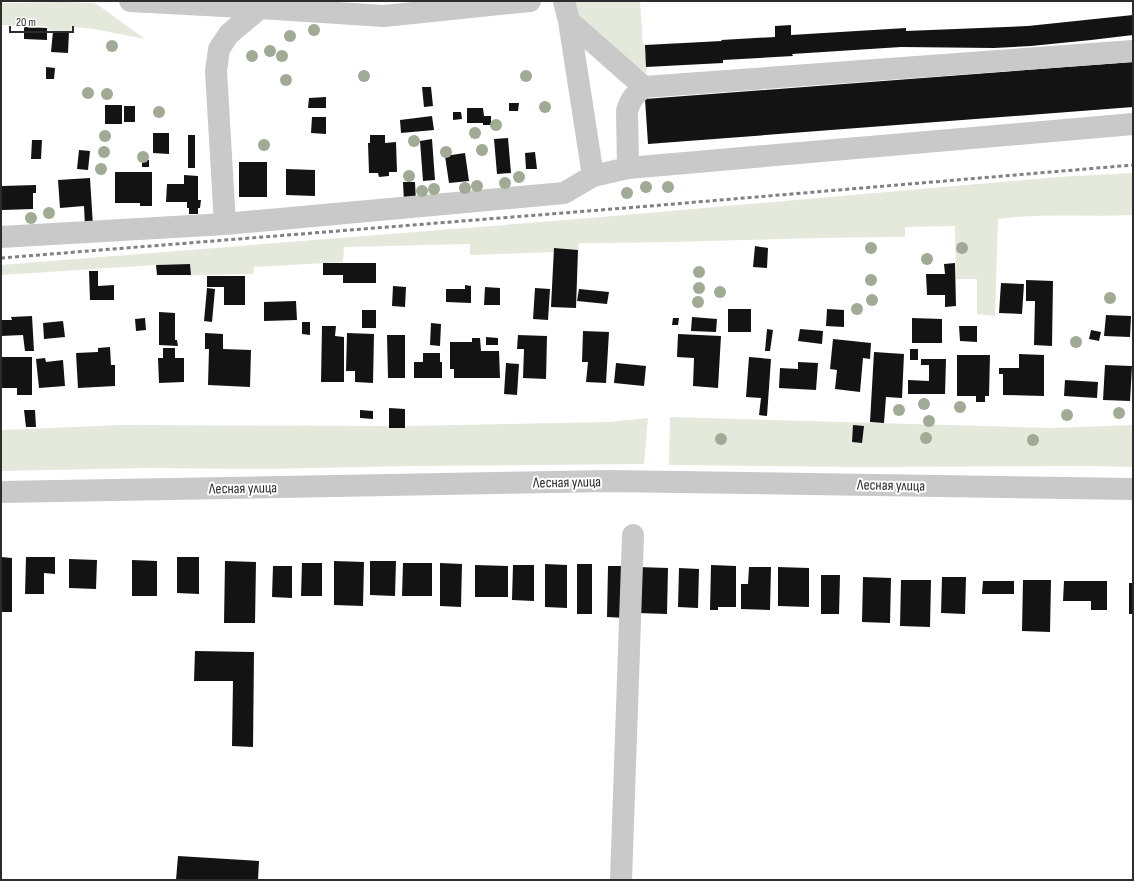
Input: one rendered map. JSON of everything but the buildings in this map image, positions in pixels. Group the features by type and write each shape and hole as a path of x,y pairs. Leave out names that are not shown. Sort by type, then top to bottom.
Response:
{"street":[{"path":"130,1 384,16 530,1"},
{"path":"225,224 216,71 219,49 229,34 260,8"},
{"path":"567,11 593,176"},
{"path":"567,11 644,87"},
{"path":"628,168 627,111 633,98 644,87 1133,50"},
{"path":"1,237 225,224 564,193 593,176 628,168 1133,124"},
{"name":"Лесная улица","path":"1,492 609,481 1133,489"},
{"path":"621,880 633,535"}],"shaded area":[{"path":"572,1 640,1 643,45 645,45 647,74 585,26 572,4"},
{"path":"1,3 93,3 98,5 145,39 94,29 72,27 71,33 47,30 47,26 1,25"},
{"path":"1133,173 1133,215 1048,216 998,219 995,316 977,314 977,279 956,279 955,226 905,227 905,237 579,243 578,250 554,248 554,252 470,255 470,244 344,247 343,262 254,267 253,274 191,275 190,264 1,275 1,265 578,219 1058,177"},
{"path":"670,417 1051,428 1133,425 1133,467 669,465"},
{"path":"648,418 644,464 265,469 148,468 1,471 1,430 122,425 389,426 389,428 404,428 405,426 609,422"}],"railway":[{"path":"1,258 650,206 1133,165"}]}
